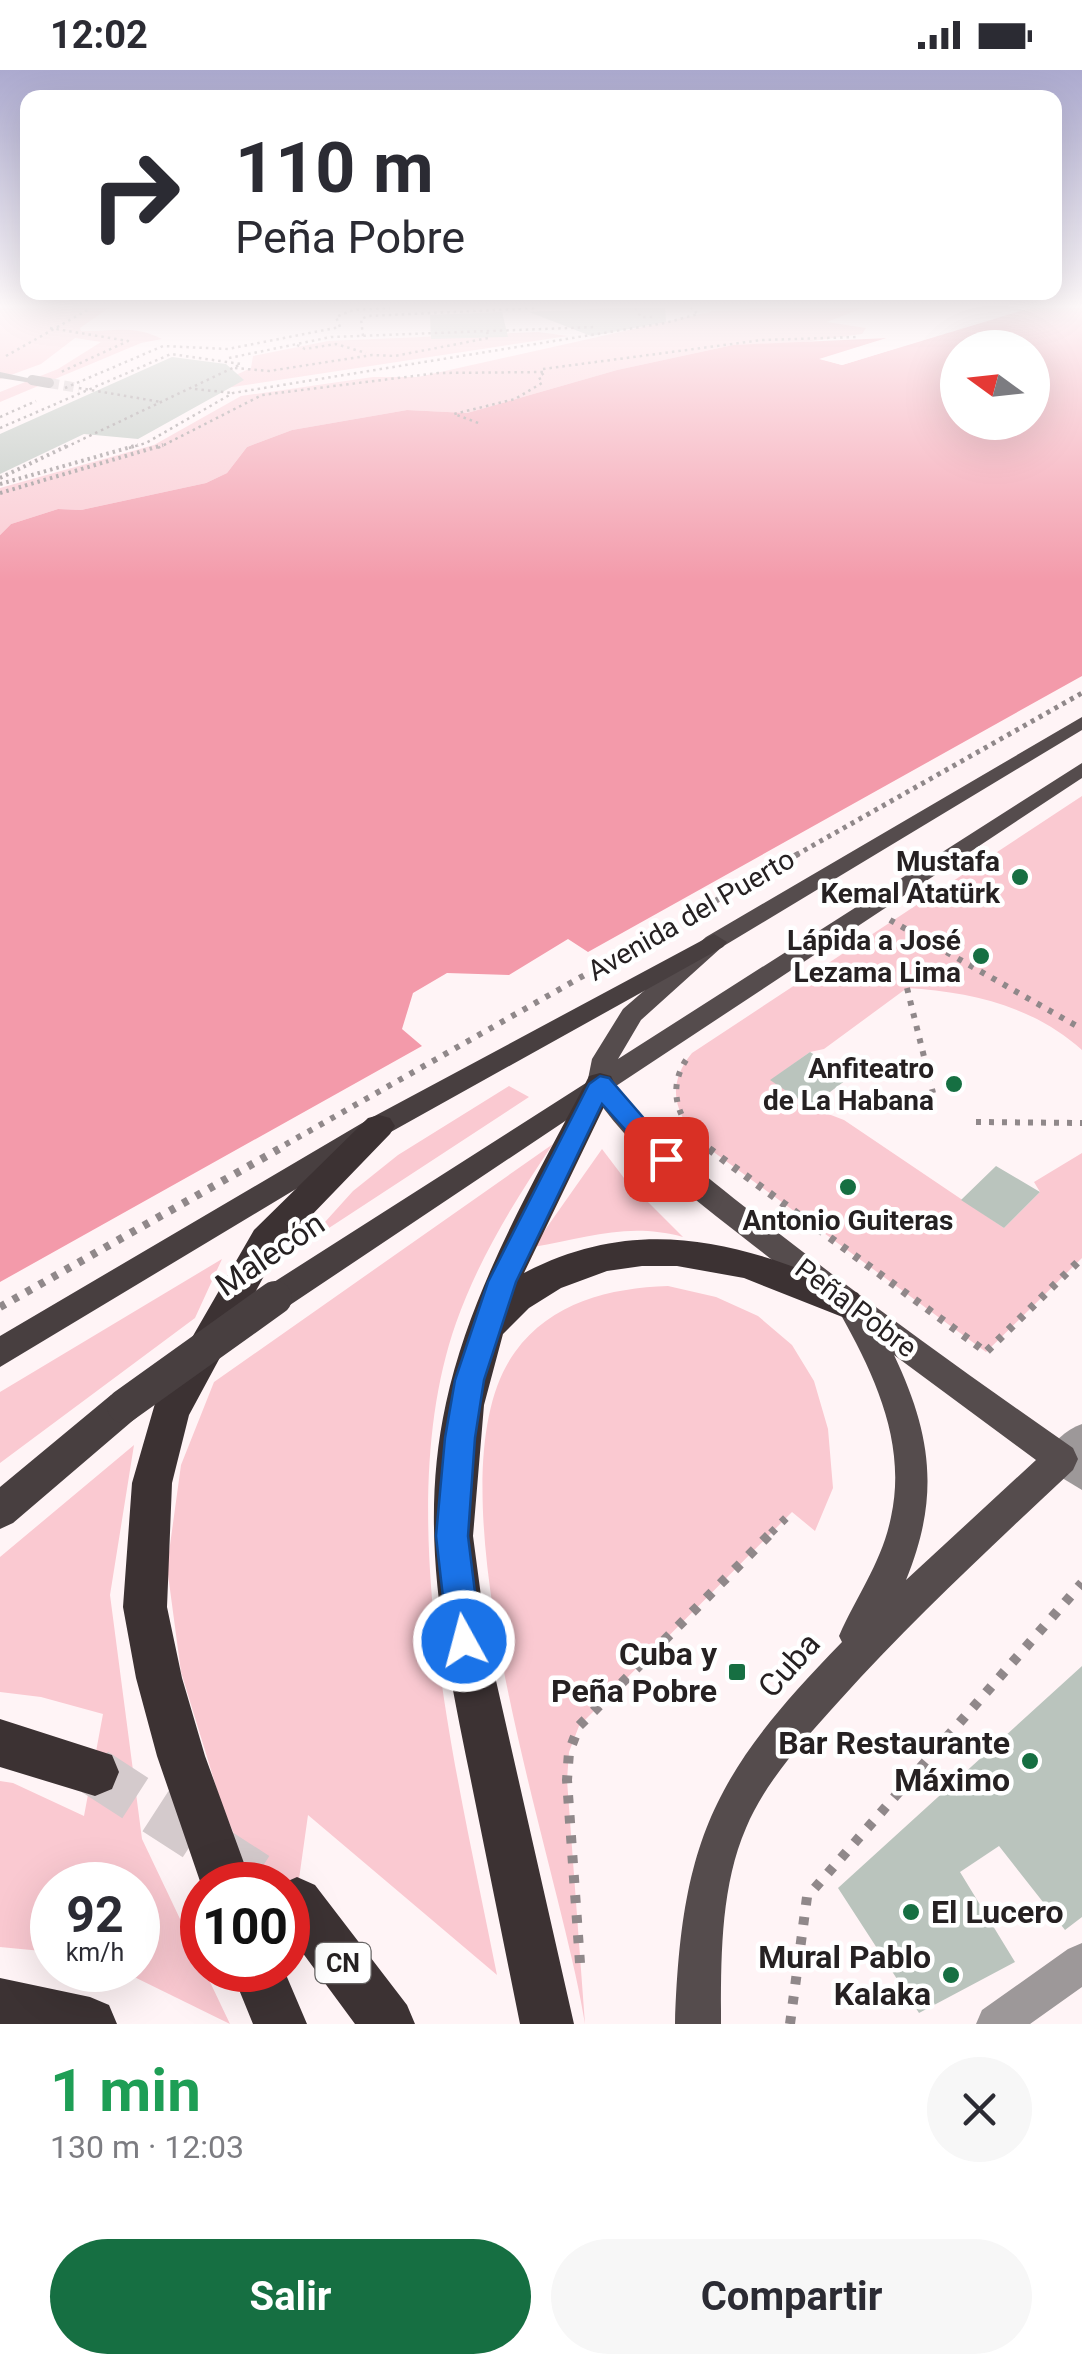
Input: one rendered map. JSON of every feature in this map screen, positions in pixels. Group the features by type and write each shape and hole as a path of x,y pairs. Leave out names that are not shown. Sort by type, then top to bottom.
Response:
{"highway":[{"name":"Avenida del Puerto","path":"380,1126 714,942"},
{"name":"Malecón","path":"0,1511 124,1406 275,1298 600,1084"},
{"path":"547,2024 464,1641 452,1536 464,1405 483,1336 517,1248 600,1084"},
{"name":"Malecón","path":"0,1352 380,1126"},
{"path":"219,1862 177,1740 144,1607 152,1484 170,1412 266,1240 380,1126"},
{"path":"483,1336 503,1308 551,1276 598,1258 635,1251 680,1250 734,1259 846,1303"},
{"path":"0,1743 96,1772"},
{"name":"CN","path":"310,1920 388,2024"},
{"path":"266,1992 280,2024"},
{"path":"0,2005 90,2024"}],"main road":[{"name":"Avenida del Puerto","path":"714,942 1082,722"},
{"path":"600,1084 1082,769"},
{"path":"600,1084 605,1060 632,1015 714,942"},
{"name":"Peña Pobre","path":"600,1084 666,1159 846,1303 1075,1458"},
{"path":"826,1687 880,1600 898,1561 911,1511 913,1481 909,1425 902,1400 873,1343 846,1303"},
{"name":"Cuba","path":"698,2024 701,1935 723,1832 751,1776 892,1615 1075,1458"}],"street":[{"path":"996,2024 1082,1963"}],"path":[{"path":"0,428 68,399"},
{"path":"144,399 160,402"},
{"path":"0,478 166,399"},
{"path":"0,484 146,444 222,399"},
{"path":"0,494 151,451 256,399"},
{"path":"481,424 454,414 514,399"},
{"path":"0,417 36,401"},
{"path":"0,1306 1082,693"},
{"path":"867,908 1082,1029"},
{"path":"877,931 908,911"},
{"path":"907,988 932,1093"},
{"path":"692,1053 680,1068 674,1095 680,1119 700,1142 986,1352 1082,1258"},
{"path":"976,1122 1082,1123"},
{"path":"580,1968 567,1780 570,1752 579,1726 792,1512"},
{"path":"790,2024 807,1897 1082,1583"}],"shaded area":[{"path":"235,399 515,399 467,413 407,410 292,430 247,447 227,473 206,483 81,510 58,509 11,524 0,535 0,488 154,445"},
{"path":"515,399 940,399 940,440 1050,440 1050,399 1082,399 1082,676 588,952 568,939 509,975 447,973 413,993 402,1029 422,1046 0,1282 0,535 11,524 58,509 81,510 206,483 227,473 247,447 292,430 407,410 467,413"},
{"path":"1082,796 1082,1050 1043,1022 1000,1004 954,993 907,988 824,1049 810,1052 771,1080 810,1107 844,1120 1004,1228 1040,1192 1034,1182 1082,1153 1082,1258 986,1352 700,1142 679,1110 676,1088 692,1053"},
{"path":"509,1086 529,1097 306,1243 353,1191 398,1155"},
{"path":"553,1144 499,1230 456,1323 437,1398 429,1478 437,1648 465,1818 497,1975 308,1815 301,1862 246,1862 222,1806 181,1672 167,1567 181,1465 214,1382"},
{"path":"602,1149 624,1178 683,1237 625,1231 533,1247"},
{"path":"222,1259 195,1318 0,1463 0,1392"},
{"path":"668,1286 716,1297 758,1316 792,1345 814,1381 828,1429 833,1488 815,1531 792,1512 579,1726 569,1752 567,1780 585,2024 505,1679 489,1581 482,1490 490,1412 515,1352 546,1321 583,1301 625,1290"},
{"path":"134,1445 110,1595 142,1839 153,1862 30,1862 30,1950 0,1947 0,1781 13,1783 84,1816 103,1714 41,1697 0,1692 0,1557"},
{"path":"160,1877 180,1919 180,1992 215,1992 230,2024 160,1990"}],"building":[{"path":"78,399 210,399 138,439 84,434 0,474 0,434"},
{"path":"810,1052 850,1077 810,1107 770,1080"},
{"path":"996,1166 1040,1192 1004,1228 961,1200"},
{"path":"1082,1666 1082,1917 1065,1930 999,1846 960,1872 1015,1962 919,2013 838,1888"}],"tunnel":[{"path":"95,1772 234,1862"}],"place":[{"name":"Mustafa Kemal Atatürk","path":"1020,877"},
{"name":"Lápida a José Lezama Lima","path":"981,956"},
{"name":"Anfiteatro de La Habana","path":"954,1084"},
{"name":"Antonio Guiteras","path":"848,1187"},
{"name":"Cuba y Peña Pobre","path":"737,1672"},
{"name":"Bar Restaurante Máximo","path":"1030,1761"},
{"name":"El Lucero","path":"911,1912"},
{"name":"Mural Pablo Kalaka","path":"951,1975"}],"route":[{"path":"464,1641 452,1536 460,1438 470,1380 502,1282 600,1084 666,1159"}]}
